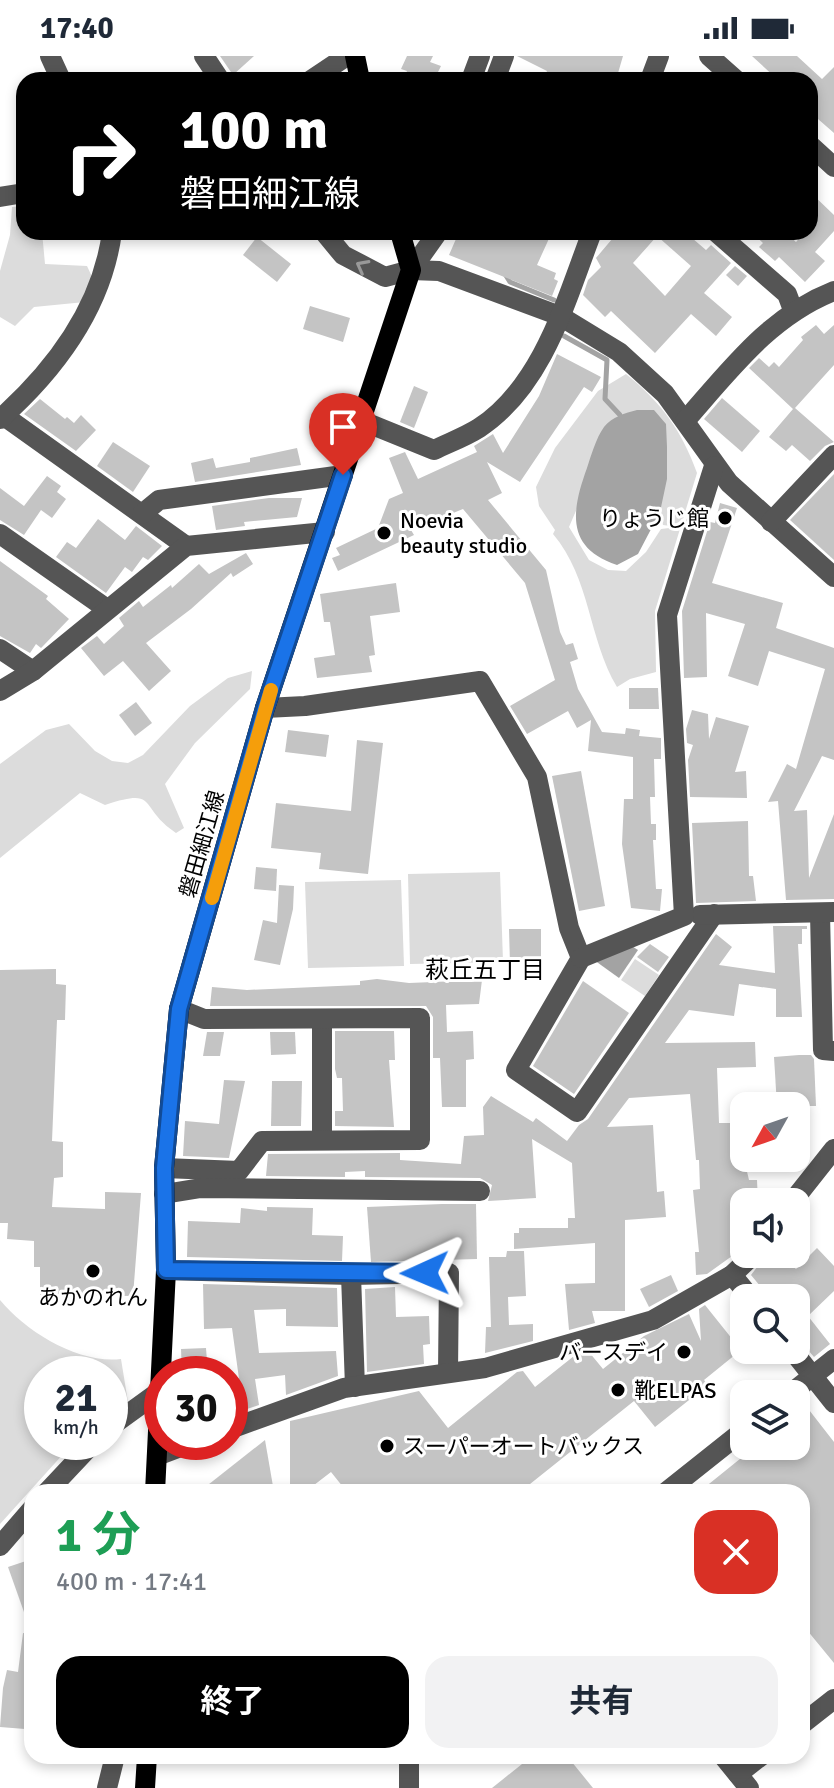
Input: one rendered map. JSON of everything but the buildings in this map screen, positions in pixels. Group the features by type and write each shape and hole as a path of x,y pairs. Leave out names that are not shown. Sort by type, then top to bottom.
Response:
{"main road":[{"path":"402,240 411,270"},
{"name":"磐田細江線","path":"160,1356 166,1270 164,1168 179,1009 265,708 411,270"},
{"name":"磐田細江線","path":"155,1484 157,1460"},
{"path":"145,1788 146,1764"}],"street":[{"path":"323,72 347,56"},
{"path":"709,56 727,72"},
{"path":"818,152 834,167"},
{"path":"110,240 101,284 91,309 72,340 2,417 186,546"},
{"path":"331,240 343,255 385,277 411,270 439,271 560,316 627,358 665,394 714,466 771,522 834,577"},
{"path":"411,270 420,240"},
{"path":"411,270 432,240"},
{"path":"360,420 434,450 478,429 513,399 560,316 589,240"},
{"path":"725,240 787,294 793,310"},
{"path":"685,421 748,350 793,310 834,291"},
{"path":"771,522 833,456"},
{"path":"684,916 667,615 714,466"},
{"path":"142,514 159,500 343,475"},
{"path":"0,691 33,671 186,546 325,532"},
{"path":"0,534 107,609"},
{"path":"0,649 33,671"},
{"path":"265,708 305,706 480,681 537,777 569,928 581,958"},
{"path":"714,914 577,1112 516,1070 581,958 684,916 714,914 827,912 823,1050 834,1051"},
{"path":"164,1168 239,1171 262,1141 420,1140 420,1018 204,1019 179,1009"},
{"path":"322,1020 322,1140"},
{"path":"803,1188 834,1149"},
{"path":"164,1194 201,1188 480,1191"},
{"path":"248,1423 355,1387 485,1368 653,1320 739,1268"},
{"path":"166,1270 351,1275 449,1273 448,1373"},
{"path":"351,1275 355,1387"},
{"path":"732,1275 739,1284"},
{"path":"807,1380 834,1359"},
{"path":"803,1364 834,1403"},
{"path":"676,1484 730,1441"},
{"path":"55,1484 77,1460"},
{"path":"0,1546 24,1518"},
{"path":"810,1718 834,1699"},
{"path":"107,1788 113,1764"},
{"path":"409,1764 409,1788"},
{"path":"729,1764 743,1781 755,1764"}],"shaded area":[{"path":"12,207 16,207 16,240 43,240 45,264 87,266 94,281 85,302 34,307 15,326 0,317 0,271 10,235"},
{"path":"626,374 650,395 669,418 697,473 655,611 656,672 630,679 617,687 600,649 575,570 539,506 536,487 555,448 598,391","holes":["594,469 658,503 663,525 678,527 661,529 646,552 626,571 608,570 589,560 569,527"]},
{"path":"637,410 654,410 666,424 667,479 660,512 638,554 617,565 589,549 581,538 576,514 582,484 604,427 615,418"},
{"path":"252,671 250,689 195,743 165,784 184,828 176,833 141,799 105,805 80,793 0,858 0,764 46,730 69,724 95,751 112,761 128,763 143,755 190,706 228,678"},
{"path":"500,872 503,962 410,964 408,874"},
{"path":"401,880 404,966 308,968 305,882"},
{"path":"630,945 638,950 619,978 594,960"},
{"path":"635,959 659,975 645,996 621,980"},
{"path":"0,1300 39,1334 71,1351 88,1356 24,1356 24,1460 58,1460 36,1484 24,1484 24,1497 0,1524"}],"waterway":[{"path":"505,274 510,282 554,300"},
{"path":"564,336 607,360 605,399 620,415"}],"slow traffic":[{"path":"212,898 271,690"}],"place":[{"name":"りょうじ館","path":"725,518"},
{"name":"Noevia beauty studio","path":"384,533"},
{"name":"あかのれん","path":"93,1271"},
{"name":"バースデイ","path":"684,1352"},
{"name":"靴ELPAS","path":"618,1390"},
{"name":"スーパーオートバックス","path":"387,1446"}],"district":[{"name":"萩丘五丁目","path":"485,970"}],"route":[{"path":"343,475 265,708 179,1009 164,1168 166,1270 351,1275 425,1273"}]}
